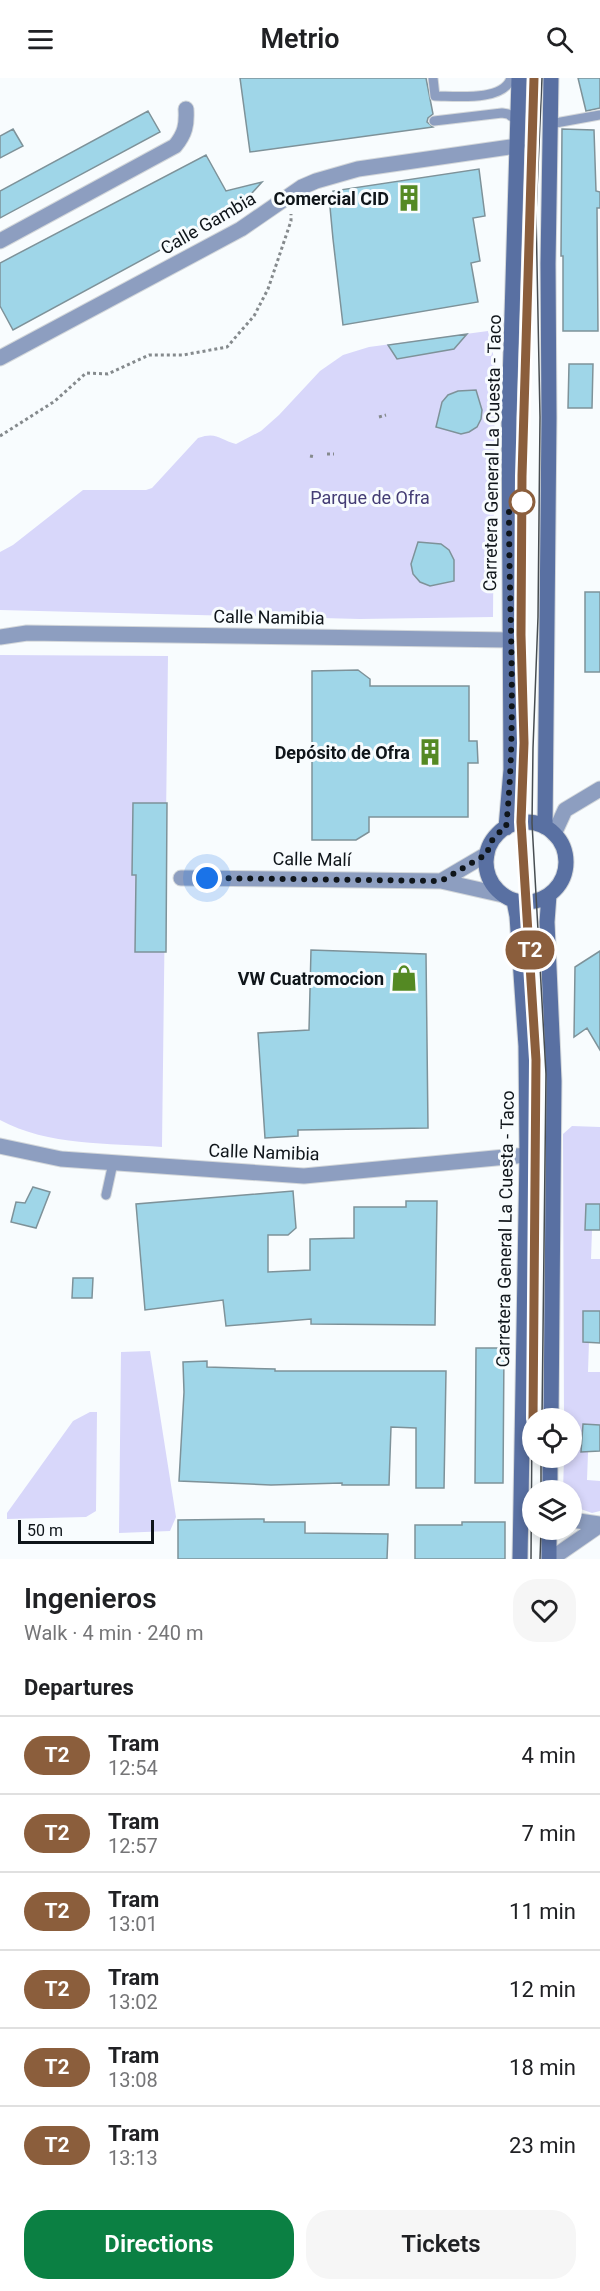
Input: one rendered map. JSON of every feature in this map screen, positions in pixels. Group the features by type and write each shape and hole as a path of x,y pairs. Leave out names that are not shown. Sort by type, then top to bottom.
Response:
{"main road":[{"name":"Carretera General La Cuesta - Taco","path":"506,828 511,770 509,417 519,78"},
{"path":"550,830 551,78"},
{"path":"521,822 532,823 550,830 561,843 565,854 566,866 563,877 549,895 535,901 508,898 494,886 488,876 487,854 490,843 497,834 521,822"},
{"path":"549,895 547,922 554,1081 551,1408"},
{"name":"Carretera General La Cuesta - Taco","path":"508,898 517,916 526,1046 520,1559"},
{"path":"549,1540 550,1559"}],"street":[{"path":"0,241 175,146 187,125 186,109"},
{"name":"Calle Gambia","path":"0,358 241,229 316,181 358,169 517,146"},
{"name":"Calle Namibia","path":"0,628 27,633 510,640"},
{"name":"Calle Namibia","path":"0,638 27,633"},
{"path":"550,830 565,810 600,789"},
{"path":"441,881 487,854"},
{"name":"Calle Malí","path":"181,878 441,881 508,898"},
{"name":"Calle Namibia","path":"0,1146 61,1159 304,1176 526,1155"},
{"path":"582,1522 600,1525"},
{"path":"550,1559 600,1525"}],"lane":[{"path":"433,78 435,96 475,97 502,89 511,78"},
{"path":"434,121 502,113 518,121"},
{"path":"550,124 600,115"},
{"path":"106,1195 113,1163"}],"path":[{"path":"0,436 54,400 87,373 108,374 149,355 177,356 227,347 254,316 268,289 291,221 289,197"},
{"path":"379,417 386,415"},
{"path":"327,454 334,454"},
{"path":"310,456 315,457"}],"green space":[{"name":"Parque de Ofra","path":"488,331 495,363 493,617 360,619 0,610 0,552 13,545 83,490 146,490 152,488 198,438 210,435 236,444 261,431 320,371 343,355 369,347"},
{"path":"0,655 168,656 162,1147 58,1139 38,1135 0,1120"},
{"path":"572,1126 600,1127 600,1204 586,1205 585,1229 592,1230 591,1259 600,1259 600,1311 590,1311 588,1372 600,1372 600,1425 589,1425 587,1480 600,1481 600,1511 592,1513 582,1510 582,1480 563,1480 564,1468 582,1468 582,1408 564,1408 563,1134"},
{"path":"150,1351 176,1517 170,1531 119,1533 121,1352"},
{"path":"90,1412 97,1412 96,1511 86,1517 7,1519 7,1513 73,1421"}],"building":[{"path":"240,78 426,78 433,114 427,122 433,127 250,152"},
{"path":"578,78 600,78 600,108 586,111"},
{"path":"148,111 160,132 0,218 0,191"},
{"path":"13,129 23,146 0,158 0,136"},
{"path":"562,129 594,130 596,191 600,192 600,208 597,208 598,331 563,331"},
{"path":"206,155 226,191 262,182 242,204 232,211 13,330 0,306 0,263"},
{"path":"479,169 485,216 473,218 480,261 471,263 478,302 343,325 330,207 336,205 333,191"},
{"path":"467,334 454,349 397,359 388,345"},
{"path":"569,364 593,364 592,408 568,408"},
{"path":"476,390 482,410 477,427 461,434 436,427 442,402 448,395 458,391"},
{"path":"418,542 441,544 449,550 454,560 454,581 430,586 420,582 413,574 411,564"},
{"path":"585,592 600,592 600,672 585,672"},
{"path":"358,670 370,679 370,686 469,686 469,741 477,741 478,763 468,763 468,817 369,817 369,832 356,840 312,840 312,671"},
{"path":"133,803 167,803 166,952 135,952 136,875 132,875"},
{"path":"311,950 426,954 428,1128 298,1130 298,1136 265,1138 258,1033 309,1030"},
{"path":"600,951 600,1050 587,1028 574,1037 575,967"},
{"path":"33,1187 50,1192 36,1228 11,1222 16,1202 25,1203"},
{"path":"293,1191 296,1228 288,1235 268,1235 268,1272 310,1270 310,1239 354,1238 354,1207 406,1207 406,1201 437,1201 435,1325 311,1324 311,1319 226,1326 223,1300 145,1310 136,1204"},
{"path":"586,1204 600,1204 600,1230 585,1230"},
{"path":"73,1278 93,1278 92,1298 72,1298"},
{"path":"583,1311 600,1311 600,1343 583,1342"},
{"path":"476,1348 504,1348 503,1483 475,1483"},
{"path":"207,1361 207,1367 275,1369 275,1371 446,1371 444,1488 416,1488 416,1428 391,1427 389,1485 342,1485 342,1483 271,1485 179,1481 184,1392 183,1362"},
{"path":"583,1424 600,1425 600,1451 582,1452"},
{"path":"264,1519 264,1522 305,1522 305,1533 388,1534 387,1559 178,1559 178,1520"},
{"path":"462,1522 505,1522 505,1559 415,1559 415,1525 462,1525"}],"tram line":[{"name":"T2","path":"533,1408 536,1060 521,822 524,743 521,658 521,524 534,78"},
{"path":"542,78 536,213 540,417 538,617 532,823 546,1074 542,1408"},
{"path":"528,243 521,502 521,658 524,743 521,822 536,1060 533,1408"},
{"path":"531,1559 532,1468"},
{"path":"541,1468 541,1480"},
{"path":"540,1559 541,1540"}],"place":[{"name":"Comercial CID","path":"409,198"},
{"name":"Depósito de Ofra","path":"430,752"},
{"name":"VW Cuatromocion","path":"404,978"}],"route":[{"path":"207,878 441,881 487,854 490,843 506,828 511,770 509,512 522,502"}]}
